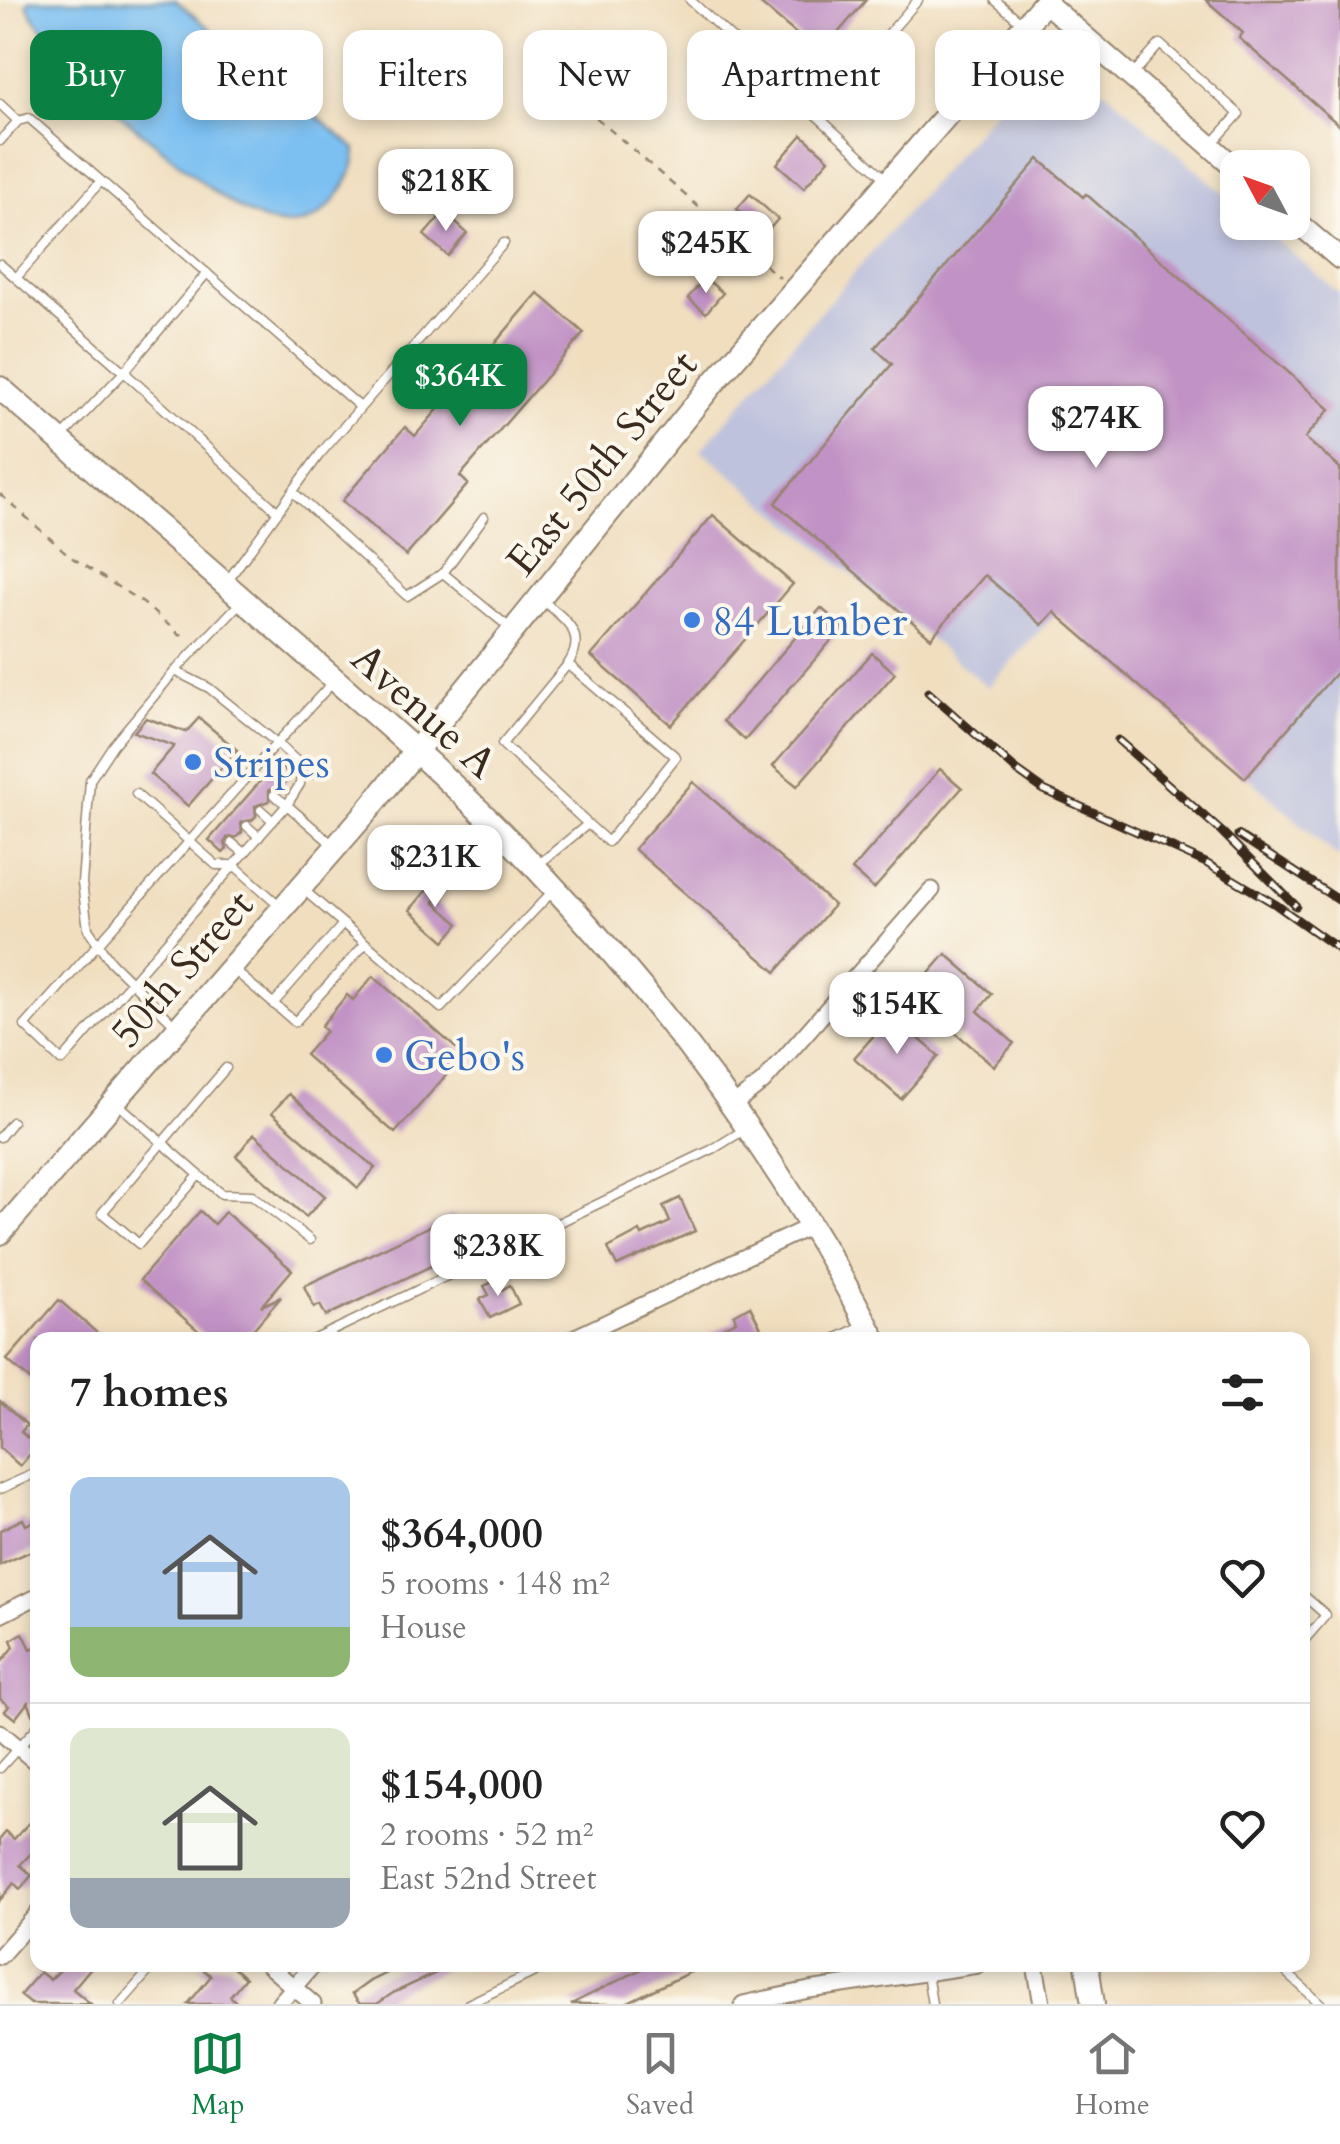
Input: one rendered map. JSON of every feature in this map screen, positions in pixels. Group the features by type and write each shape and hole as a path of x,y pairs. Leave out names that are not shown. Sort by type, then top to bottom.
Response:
{"main road":[{"name":"East 50th Street","path":"416,750 794,290 1046,1"},
{"name":"Avenue A","path":"0,388 416,750 556,889 642,990 748,1128 811,1226 871,1332"},
{"name":"50th Street","path":"0,1233 416,750"},
{"path":"1088,1972 1093,2004"}],"street":[{"path":"1046,1 1220,155"},
{"path":"1310,233 1340,259"},
{"path":"732,1106 763,1082 932,890"},
{"path":"586,1332 811,1226"},
{"path":"0,1614 30,1600"},
{"path":"0,1732 30,1757"},
{"path":"0,1956 30,1922"},
{"path":"276,1972 313,2004"},
{"path":"279,2004 306,1972"},
{"path":"744,2004 810,1997 927,1972"},
{"path":"1037,1972 1042,2004"}],"lane":[{"path":"690,0 723,30"},
{"path":"892,30 918,0"},
{"path":"995,0 1025,25"},
{"path":"1130,77 1160,44 1239,114 1210,146"},
{"path":"0,104 18,121"},
{"path":"0,141 18,121 29,118 360,407"},
{"path":"820,120 889,181"},
{"path":"16,278 102,181"},
{"path":"178,1028 130,982 88,929 82,884 90,780 113,744 175,671 234,592 293,492 360,407 504,243"},
{"path":"0,264 278,512"},
{"path":"60,440 124,372 207,273"},
{"path":"293,492 407,596 443,573 484,518"},
{"path":"443,573 513,631"},
{"path":"540,598 573,627 578,641 576,652 502,744 608,842 676,757 568,664"},
{"path":"175,671 209,688 277,744 302,766 300,784 287,806 62,1061 25,1026 97,944 277,744 336,680"},
{"path":"250,774 260,782"},
{"path":"237,789 246,797"},
{"path":"136,794 216,865 234,865 282,908"},
{"path":"274,794 335,846"},
{"path":"222,805 232,814"},
{"path":"261,810 273,821"},
{"path":"208,821 218,830"},
{"path":"535,867 588,824"},
{"path":"247,826 259,837"},
{"path":"232,843 244,854"},
{"path":"300,887 441,1008 556,889"},
{"path":"273,1004 342,924"},
{"path":"230,968 292,1021 299,1020 366,944"},
{"path":"199,1175 138,1244 102,1212 226,1068"},
{"path":"115,1100 222,1194 252,1195 310,1240"},
{"path":"0,1137 12,1122"},
{"path":"331,1332 713,1149 748,1128"},
{"path":"0,1490 30,1476"},
{"path":"1310,1601 1326,1615 1310,1633"},
{"path":"0,1768 30,1734"},
{"path":"120,2004 148,1972"},
{"path":"468,2004 535,1972"},
{"path":"927,1972 932,2004"},
{"path":"1286,1972 1322,2004"}],"path":[{"path":"599,120 794,290"},
{"path":"0,494 71,557 144,603 180,635 186,632"}],"shaded area":[{"path":"1100,86 1220,190 1220,240 1277,240 1340,294 1340,859 1060,609 988,687 701,450 986,120 1100,120"}],"water":[{"path":"30,0 175,0 211,30 182,30 182,120 321,120 356,149 347,182 326,209 308,221 288,225 246,212 206,185 127,120 162,120 162,30 44,30 27,4"}],"building":[{"path":"756,0 866,0 840,30 792,30"},
{"path":"1206,0 1340,0 1340,126 1239,38 1243,33"},
{"path":"802,135 829,159 804,188 777,164"},
{"path":"1039,159 1083,197 1086,194 1330,409 1305,438 1340,468 1340,668 1245,778 1054,612 1042,625 985,575 931,638 775,503 892,364 875,348"},
{"path":"750,194 778,219 765,234 737,209"},
{"path":"444,212 467,233 448,256 424,235"},
{"path":"705,278 723,293 706,313 688,298"},
{"path":"538,293 584,333 460,476 468,484 406,556 342,501 405,427 415,436"},
{"name":"84 Lumber","path":"713,515 793,584 671,725 591,656"},
{"name":"84 Lumber","path":"821,608 843,627 745,740 723,721"},
{"name":"84 Lumber","path":"872,653 895,673 797,786 773,766"},
{"name":"Stripes","path":"146,718 186,732 199,718 237,750 188,806 150,774 174,746 134,732"},
{"path":"276,763 291,775 279,789 269,790 269,801 255,806 256,816 252,820 241,822 242,832 237,837 227,838 223,853 209,840"},
{"path":"940,769 962,788 874,889 852,870"},
{"path":"693,782 834,905 776,972 634,849"},
{"path":"440,875 450,884 434,902 459,924 445,941 410,910"},
{"path":"946,954 992,994 978,1011 1014,1043 994,1066 911,994"},
{"name":"Gebo's","path":"373,976 464,1055 395,1133 305,1055 326,1031 321,1026 347,995 353,1000"},
{"path":"892,1015 939,1056 901,1099 854,1058"},
{"path":"289,1094 375,1168 358,1188 272,1113"},
{"path":"254,1134 325,1196 306,1217 236,1156"},
{"path":"680,1198 695,1231 617,1266 608,1248 640,1231 642,1235 670,1222 663,1206"},
{"path":"200,1211 214,1224 225,1212 292,1270 261,1306 281,1297 251,1332 200,1332 140,1280"},
{"path":"453,1215 469,1248 326,1316 320,1305 314,1307 304,1286"},
{"path":"497,1280 502,1290 510,1285 519,1304 490,1318 480,1299 489,1295 484,1286"},
{"path":"59,1300 96,1332 31,1332"},
{"path":"750,1306 763,1332 714,1332 736,1321 734,1315"},
{"path":"30,1333 30,1380 7,1360"},
{"path":"0,1401 27,1425 21,1432 30,1440 30,1454 20,1466 0,1448"},
{"path":"23,1519 26,1525 30,1523 30,1552 0,1565 0,1530"},
{"path":"23,1633 30,1647 30,1707 28,1702 15,1719 5,1711 9,1706 0,1699 0,1664 14,1647 11,1640"},
{"path":"30,1822 30,1854 20,1865 30,1877 20,1889 14,1883 0,1900 0,1839 6,1832 14,1839"},
{"path":"40,1972 50,1980 58,1972 87,1972 73,1989 91,2004 31,2004 20,1995"},
{"path":"206,1972 238,1972 245,1978 230,1996 238,2004 188,2004 211,1976"},
{"path":"389,1972 438,1972 377,2004 360,2004 352,1994"},
{"path":"636,1972 690,1972 624,2004 571,2004"}],"railway":[{"path":"928,692 1044,790 1206,863 1275,904 1340,950"},
{"path":"1118,740 1222,832 1296,906"},
{"path":"1238,835 1340,901"}],"place":[{"name":"84 Lumber","path":"692,620"},
{"name":"Stripes","path":"193,762"},
{"name":"Gebo's","path":"384,1055"}]}
